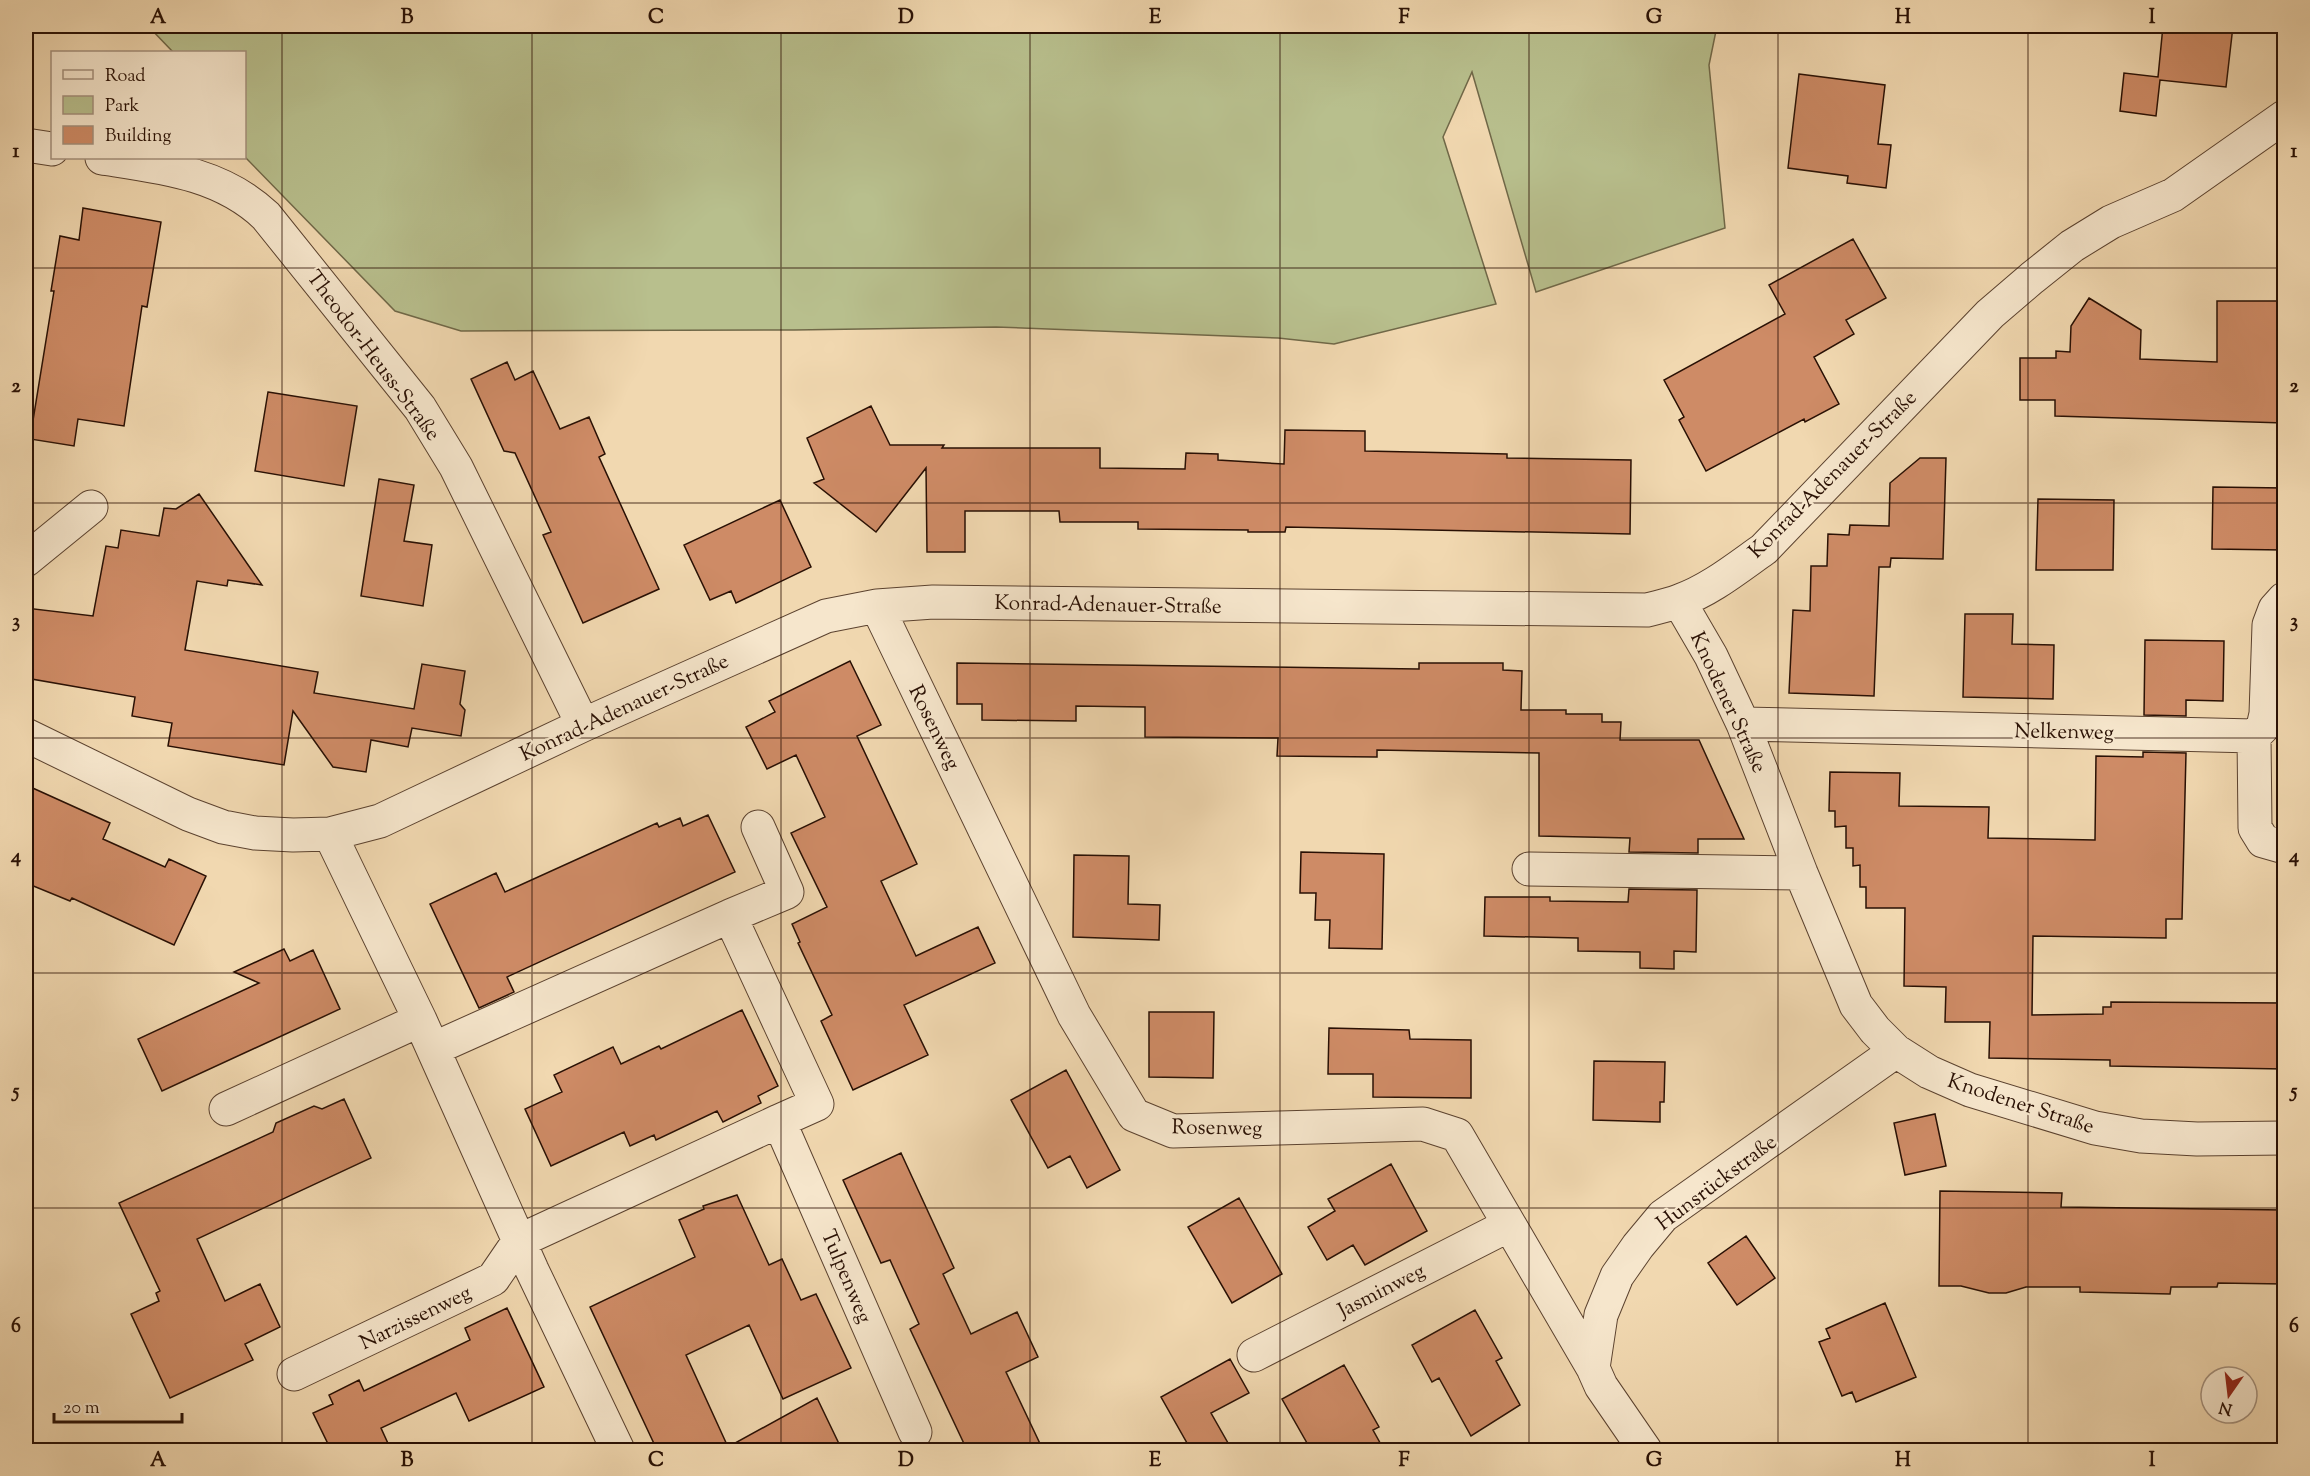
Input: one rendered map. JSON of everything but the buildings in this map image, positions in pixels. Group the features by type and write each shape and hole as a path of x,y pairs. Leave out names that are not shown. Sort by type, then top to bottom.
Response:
{"street":[{"name":"Konrad-Adenauer-Straße","path":"26,735 188,814 223,827 255,833 293,836 330,834 380,821 583,725 826,616 877,606 933,602 1647,610 1679,601 1726,576 1764,549 1990,314 2072,246 2111,222 2173,195 2284,117"},
{"path":"26,145 51,149"},
{"name":"Theodor-Heuss-Straße","path":"108,159 183,171 223,186 250,201 266,216 420,408 456,467 583,725"},
{"path":"26,560 90,507"},
{"path":"2284,599 2276,609 2269,626 2266,714 2263,727 2254,736 2255,828 2263,842 2284,848"},
{"name":"Knodener Straße","path":"1679,601 1711,656 1743,724 1856,1005 1875,1030 1896,1051 1929,1072 1970,1089 2095,1128 2141,1136 2284,1138"},
{"name":"Rosenweg","path":"877,606 1074,1015 1134,1115 1173,1131 1423,1124 1458,1135 1593,1368"},
{"name":"Nelkenweg","path":"1743,724 2254,736"},
{"path":"226,1109 426,1034 787,892 758,827"},
{"path":"330,834 426,1034 519,1241 618,1450"},
{"path":"1529,869 1801,873"},
{"path":"519,1241 817,1104 730,916"},
{"name":"Hunsrückstraße","path":"1593,1368 1601,1315 1617,1276 1663,1216 1896,1051"},
{"name":"Tulpenweg","path":"779,1120 915,1432"},
{"name":"Jasminweg","path":"1254,1355 1509,1225"},
{"name":"Narzissenweg","path":"294,1374 493,1279 519,1241"},
{"path":"1593,1368 1601,1386 1645,1450"}],"green space":[{"path":"150,26 1717,26 1709,65 1725,228 1536,292 1472,72 1443,137 1496,304 1334,344 1278,338 996,327 461,331 395,311 246,158 246,51 172,51"}]}
